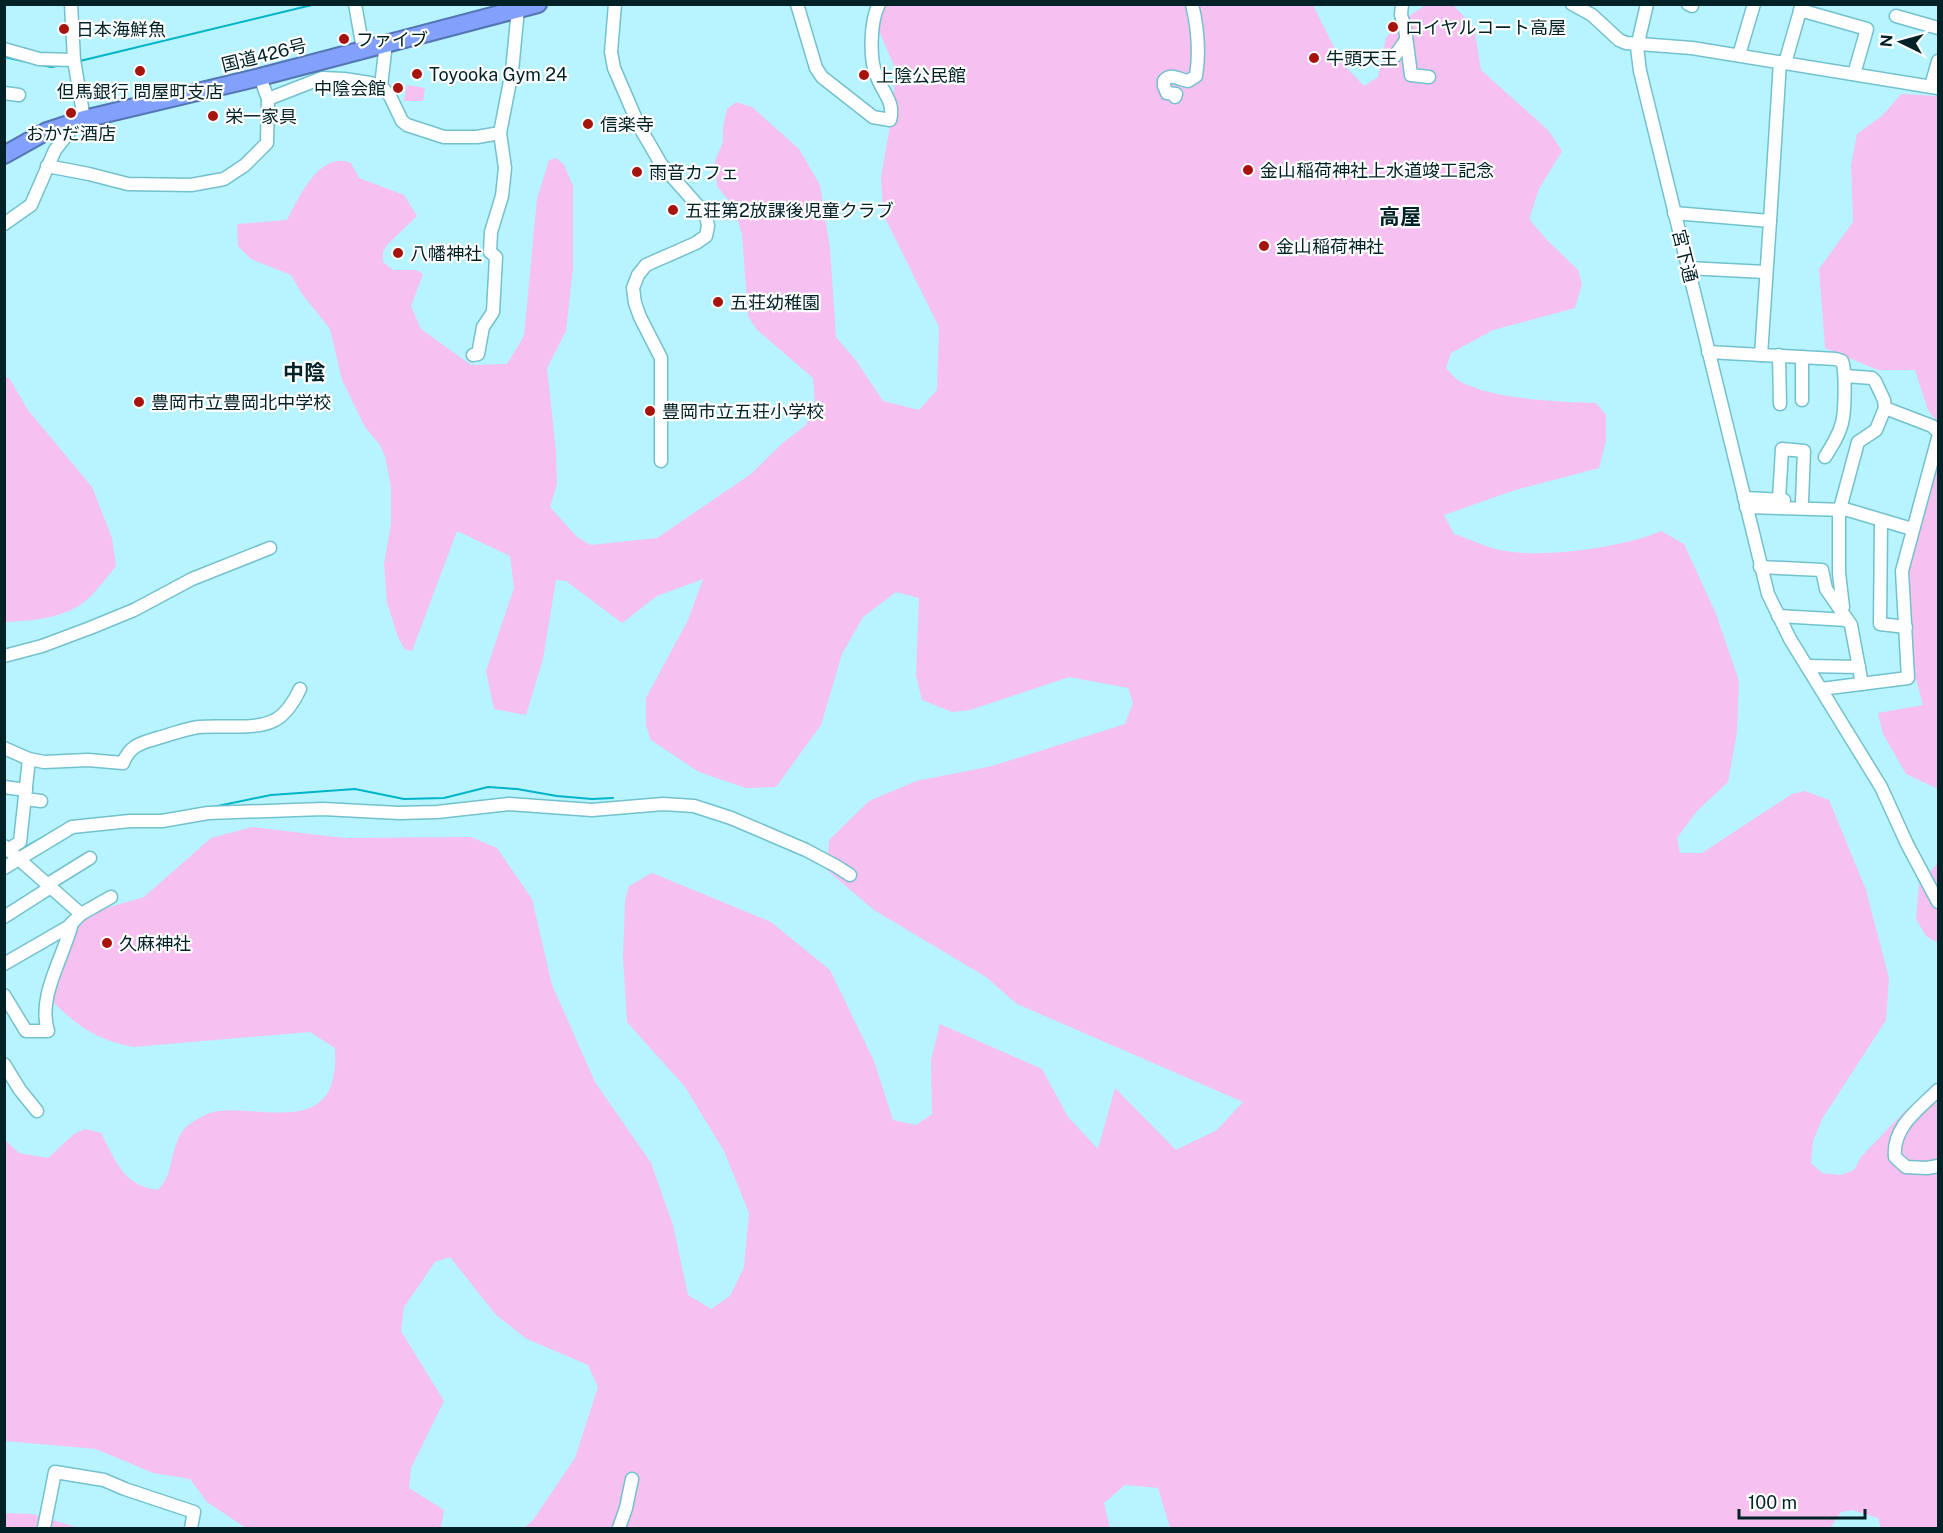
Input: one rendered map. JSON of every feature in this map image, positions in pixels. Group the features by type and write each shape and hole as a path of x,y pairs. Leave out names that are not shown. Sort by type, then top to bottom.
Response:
{"highway":[{"name":"国道426号","path":"4,155 47,131 81,120 260,77 538,4"}],"street":[{"path":"4,224 31,205 58,144 81,120 74,60 71,4"},
{"path":"355,4 363,50"},
{"path":"615,4 611,52 614,68 639,126 661,164 706,215 708,226 706,236 696,243 645,265 633,288 640,317 662,358 661,461"},
{"path":"797,4 816,68 822,77 873,117 890,120 891,103 877,79 873,63 874,15 879,4"},
{"path":"1177,96 1167,93 1164,81 1166,78 1170,76 1188,81 1196,76 1199,48 1192,4"},
{"path":"1402,4 1401,15 1411,75 1429,77"},
{"path":"1572,4 1592,15 1619,40 1626,43 1677,46 1935,87 1938,61"},
{"name":"宮下通","path":"1647,4 1637,44 1640,71 1768,594 1807,666 1881,787 1907,844 1938,902"},
{"path":"1739,55 1754,4"},
{"path":"1761,354 1783,63 1801,7 1867,29 1854,74"},
{"path":"473,355 478,354 483,327 493,312 495,300 496,257 490,252 491,232 502,196 505,168 500,133 512,71 518,9"},
{"path":"1896,16 1938,28"},
{"path":"1390,57 1394,57 1406,40"},
{"path":"381,86 386,44"},
{"path":"4,49 39,59 74,60"},
{"path":"47,166 128,184 191,185 224,179 245,165 267,143 268,99 260,77"},
{"path":"268,99 322,78 344,79 381,86 390,96 402,121 407,125 444,137 477,138 500,133"},
{"path":"4,93 19,95"},
{"path":"1674,213 1770,221"},
{"path":"1687,267 1766,272"},
{"path":"1708,352 1839,360 1845,370 1843,422 1835,442 1825,457"},
{"path":"1779,356 1780,404"},
{"path":"1802,357 1802,400"},
{"path":"1843,607 1839,573 1839,509 1858,442 1876,430 1885,408 1884,400 1872,378 1845,376"},
{"path":"1885,408 1932,426 1938,432"},
{"path":"1821,689 1908,678 1905,658 1906,627 1902,571 1938,438"},
{"path":"1745,502 1805,501 1804,451 1782,449 1779,500"},
{"path":"1745,502 1848,510 1912,529"},
{"path":"1881,523 1880,624 1906,627"},
{"path":"4,656 42,646 90,628 134,610 192,579 270,548"},
{"path":"1760,567 1822,570 1826,590 1851,625 1862,684"},
{"path":"1778,616 1847,620"},
{"path":"1807,666 1859,667"},
{"path":"4,748 29,759 52,762 88,760 123,763 133,746 142,741 174,732 197,727 264,724 276,720 300,689"},
{"path":"29,759 20,842 7,848 49,886 77,918"},
{"path":"4,787 41,801"},
{"path":"4,868 72,827 130,821 162,821 208,813 323,809 399,813 437,812 509,804 592,810 663,804 694,806 731,818 806,850 850,875"},
{"path":"4,916 90,858"},
{"path":"4,964 111,897"},
{"path":"4,995 26,1031 48,1031 44,1018 49,991 77,918"},
{"path":"4,1064 20,1090 37,1110"},
{"path":"1938,1090 1907,1121 1898,1134 1894,1147 1895,1157 1906,1167 1938,1166"},
{"path":"44,1528 55,1473 104,1480 125,1490 194,1512 191,1528"},
{"path":"619,1528 632,1479"}],"shaded area":[{"path":"871,5 1313,5 1342,63 1364,86 1378,77 1386,38 1398,23 1426,5 1453,5 1474,27 1481,70 1548,130 1562,151 1539,189 1529,219 1578,270 1582,284 1575,308 1493,330 1451,353 1446,368 1459,381 1489,392 1563,402 1596,403 1606,415 1606,440 1599,468 1515,490 1444,515 1454,534 1500,550 1522,553 1585,550 1627,542 1661,531 1684,544 1716,614 1739,681 1737,732 1728,782 1697,811 1677,838 1680,853 1702,853 1792,794 1805,791 1829,800 1866,890 1889,978 1886,1020 1822,1119 1813,1141 1811,1163 1822,1173 1841,1175 1854,1170 1861,1157 1905,1111 1938,1090 1938,1528 1881,1528 1878,1518 1852,1510 1841,1512 1830,1528 1170,1528 1158,1488 1125,1485 1104,1503 1110,1528 524,1528 533,1520 575,1458 598,1387 588,1365 527,1339 496,1315 450,1257 435,1262 404,1307 401,1331 444,1401 411,1468 409,1488 444,1510 441,1528 246,1528 207,1502 190,1479 153,1473 96,1449 5,1441 4,1139 19,1153 48,1158 74,1134 85,1129 101,1133 116,1162 129,1178 146,1188 158,1190 167,1176 181,1134 196,1120 216,1111 281,1113 300,1111 315,1106 327,1094 334,1076 335,1048 310,1032 133,1047 88,1031 52,1001 53,988 72,935 82,918 92,912 144,897 211,838 252,827 344,838 471,837 497,848 532,899 552,985 595,1082 651,1163 673,1225 688,1295 711,1309 730,1296 744,1267 749,1213 724,1151 685,1087 627,1022 623,958 625,901 629,886 652,873 771,922 830,970 874,1061 893,1120 916,1125 932,1114 931,1060 940,1024 1042,1069 1068,1117 1098,1149 1115,1088 1176,1150 1217,1130 1243,1102 1017,1004 986,977 874,910 827,870 829,840 869,801 916,781 992,766 1125,724 1133,703 1128,688 1069,677 970,710 952,712 922,700 916,675 919,598 896,592 863,617 842,654 821,725 776,787 746,788 699,772 651,740 646,725 646,698 688,620 703,579 657,596 622,623 566,581 556,580 543,659 526,715 494,709 486,671 514,588 510,556 457,531 412,651 405,650 398,637 387,603 384,564 391,524 391,487 385,456 380,445 365,427 342,380 330,329 302,294 291,275 251,259 238,246 237,224 287,220 304,188 320,169 330,163 340,161 351,163 359,178 404,195 417,216 387,245 383,252 383,262 393,270 416,270 423,274 411,306 421,329 471,365 507,364 524,336 537,199 549,160 556,158 564,165 573,186 573,268 566,331 547,368 556,451 557,484 550,507 577,537 591,545 657,538 751,474 784,442 806,425 815,404 813,378 757,330 748,316 742,234 734,207 717,186 715,161 723,142 727,109 736,102 752,107 799,149 820,185 830,249 836,337 857,362 883,401 919,410 937,390 939,327 883,214 881,177 891,120 896,70 876,24"},
{"path":"407,85 425,88 423,101 404,101"},
{"path":"1901,94 1938,96 1938,423 1928,410 1915,370 1878,370 1825,348 1819,269 1853,222 1851,166 1857,134 1883,115"},
{"path":"5,377 9,378 28,410 92,487 112,538 116,566 83,603 51,617 28,621 5,622"},
{"path":"1938,457 1938,789 1906,774 1883,734 1878,713 1923,705 1911,661 1907,573"},
{"path":"1938,863 1938,943 1926,936 1916,919 1919,884"},
{"path":"5,1513 33,1514 79,1528 5,1528"}],"waterway":[{"path":"80,61 316,4"},
{"path":"4,57 51,67 63,65"},
{"path":"213,807 271,795 355,789 404,799 444,798 488,787 557,796 613,798"},
{"path":"18,851 68,823"}],"place":[{"name":"ロイヤルコート高屋","path":"1393,27"},
{"name":"日本海鮮魚","path":"64,29"},
{"name":"ファイブ","path":"344,39"},
{"name":"牛頭天王","path":"1314,58"},
{"name":"但馬銀行 問屋町支店","path":"140,71"},
{"name":"Toyooka Gym 24","path":"417,74"},
{"name":"上陰公民館","path":"864,75"},
{"name":"中陰会館","path":"398,88"},
{"name":"おかだ酒店","path":"71,113"},
{"name":"栄一家具","path":"213,116"},
{"name":"信楽寺","path":"588,124"},
{"name":"金山稲荷神社上水道竣工記念","path":"1248,170"},
{"name":"雨音カフェ","path":"637,172"},
{"name":"五荘第2放課後児童クラブ","path":"673,210"},
{"name":"金山稲荷神社","path":"1264,246"},
{"name":"八幡神社","path":"398,253"},
{"name":"五荘幼稚園","path":"718,302"},
{"name":"豊岡市立豊岡北中学校","path":"139,402"},
{"name":"豊岡市立五荘小学校","path":"650,411"},
{"name":"久麻神社","path":"107,943"}],"district":[{"name":"高屋","path":"1400,216"},
{"name":"中陰","path":"304,372"}]}
